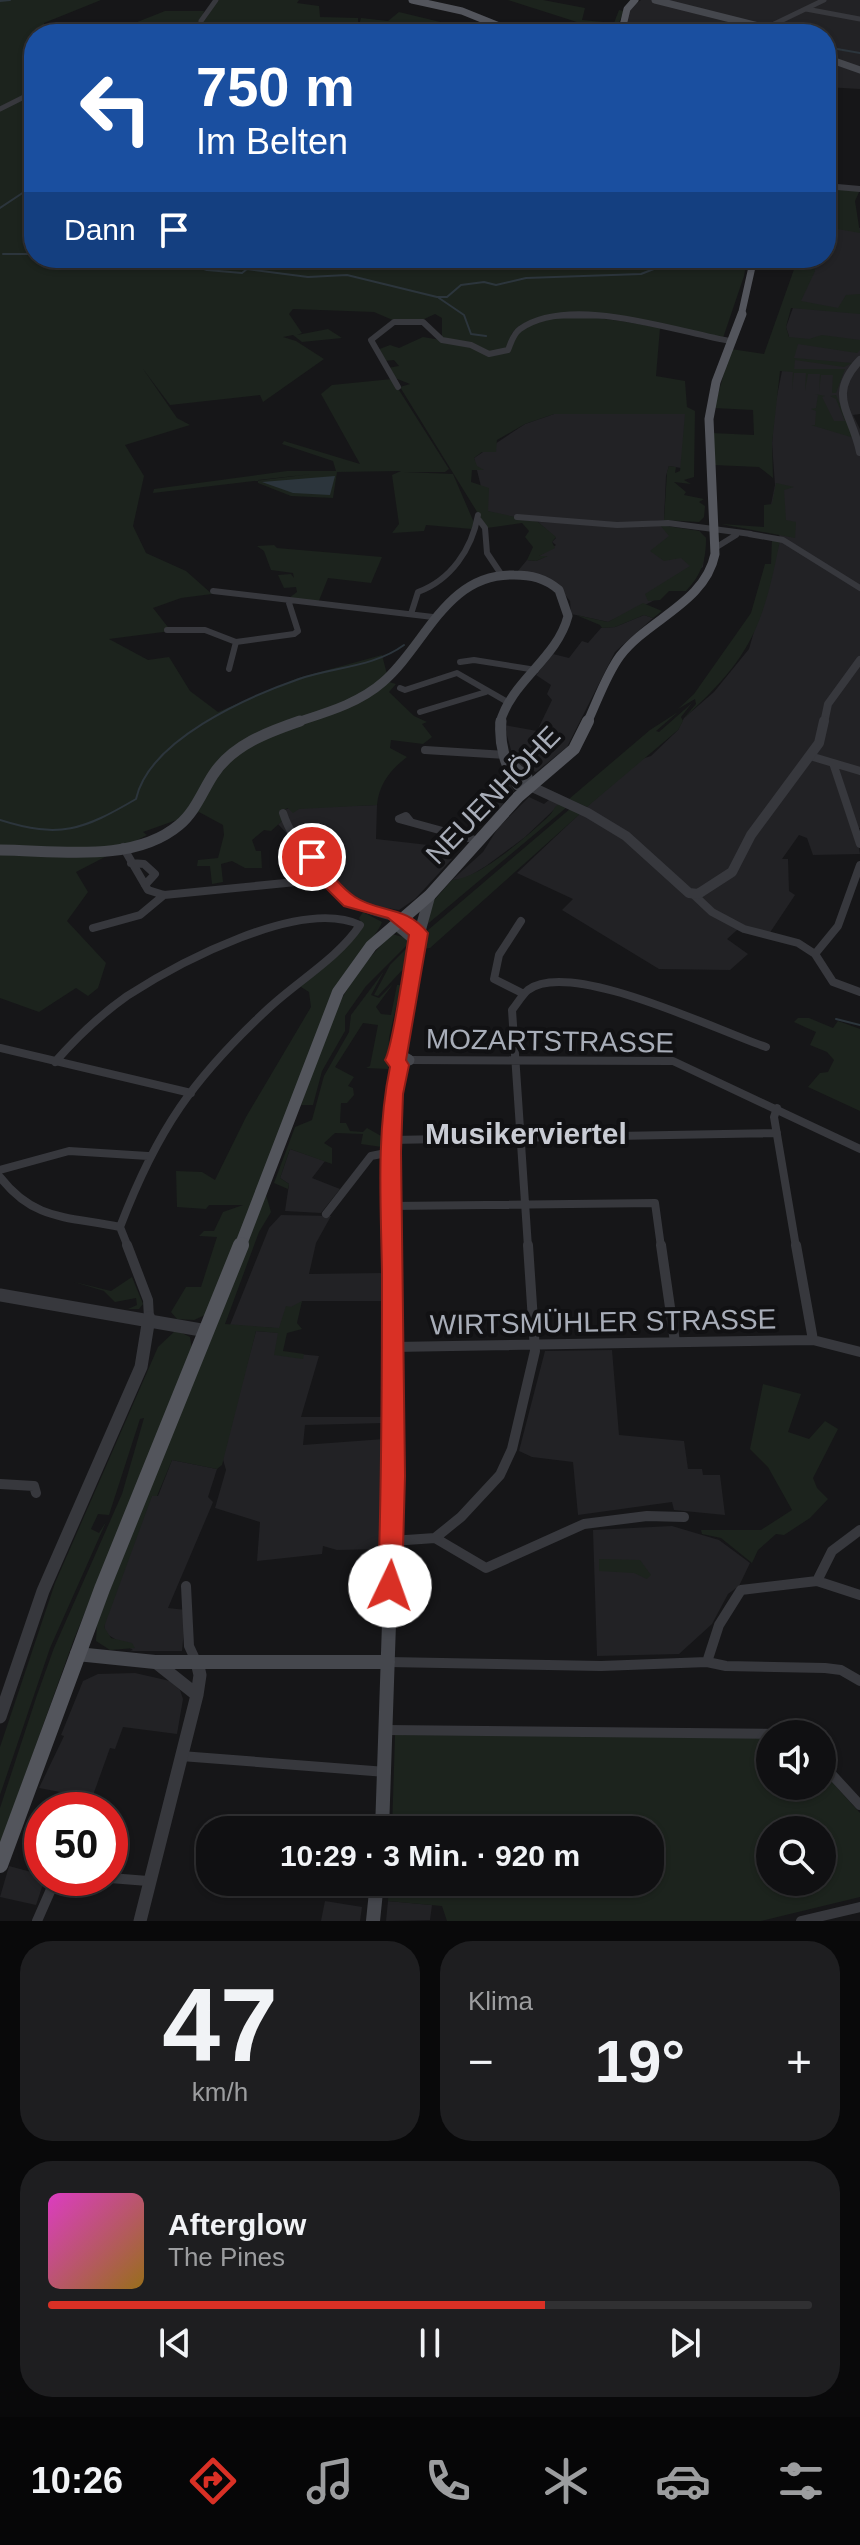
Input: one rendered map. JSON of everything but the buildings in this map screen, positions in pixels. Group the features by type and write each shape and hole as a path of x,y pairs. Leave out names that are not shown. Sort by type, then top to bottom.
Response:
{"main road":[{"path":"412,0 462,11 494,24"},
{"path":"624,24 628,7 635,0"},
{"path":"659,0 756,24"},
{"path":"836,62 860,70"},
{"name":"NEUENHÖHE","path":"1,1861 102,1589 347,975 430,895 530,786 580,740 627,648 704,582 714,564 710,413 753,268"},
{"path":"0,850 123,847 147,842 180,825 198,806 219,765 237,749 378,686 433,617 473,583 501,574 543,579 559,590 566,603 567,618 561,635 509,703 500,727 512,777 518,785 530,786"},
{"path":"383,1816 392,1541 394,1347 391,1146 403,1060 401,1024 418,937 430,895"},
{"path":"399,922 418,937"},
{"path":"77,1654 155,1662 388,1662"},
{"path":"373,1921 376,1896"}],"street":[{"path":"202,24 204,15 216,0"},
{"path":"774,24 824,0"},
{"path":"806,9 860,19"},
{"path":"0,109 24,97"},
{"path":"836,187 860,189"},
{"path":"398,387 371,340 386,326 397,322 427,324 438,330 442,340 495,354 508,350 515,332 525,326 576,315 730,341"},
{"path":"860,360 846,374 839,393 857,436 860,452"},
{"path":"411,614 418,592 438,585 474,537 478,517 487,539 487,553 501,574"},
{"path":"517,517 617,525 714,526 789,540 828,572 860,586"},
{"path":"688,525 714,526 736,535 751,534"},
{"path":"715,548 736,535"},
{"path":"474,537 487,539"},
{"path":"213,591 289,603 433,617"},
{"path":"167,630 205,630 236,642 294,634 298,631 289,603"},
{"path":"229,669 236,642"},
{"path":"460,662 474,660 536,670"},
{"path":"694,895 731,873 751,835 821,740 829,701 860,660"},
{"path":"400,688 405,690 451,672 509,703"},
{"path":"420,712 486,692"},
{"path":"425,750 508,759"},
{"path":"810,756 860,771"},
{"path":"833,763 860,844"},
{"path":"530,786 588,813 626,836 712,912 744,929 792,941 815,954 833,982 860,992"},
{"path":"283,813 289,832 308,851 317,869 350,902 399,922"},
{"path":"410,821 479,841"},
{"path":"123,847 145,885 164,895 326,879"},
{"path":"131,863 144,864 155,874 145,885"},
{"path":"815,954 827,945 836,923 846,912 859,868"},
{"path":"93,928 140,915 164,895"},
{"path":"0,1717 47,1581 141,1367 149,1318 148,1300 120,1227 148,1156 191,1093 247,1028 354,934 360,925 330,918 296,921 186,960 99,1017 55,1062"},
{"path":"521,921 499,955 494,979 497,984 522,993"},
{"path":"392,1541 435,1538 461,1517 506,1466 535,1351 512,1010 522,993 546,984 563,983 621,994 685,1013 766,1047"},
{"path":"0,1048 191,1093"},
{"name":"MOZARTSTRASSE","path":"403,1060 673,1061 860,1149"},
{"path":"777,1108 777,1133 813,1340"},
{"path":"326,1214 371,1156 391,1146 520,1137 777,1133"},
{"path":"0,1170 69,1151 148,1156"},
{"path":"0,1177 18,1200 38,1213 120,1227"},
{"path":"390,1206 655,1203 675,1342"},
{"path":"0,1295 74,1311 149,1318 207,1331"},
{"name":"WIRTSMÜHLER STRASSE","path":"394,1347 813,1340 860,1352"},
{"path":"0,1484 34,1486 36,1493"},
{"path":"435,1538 473,1564 486,1568 584,1524 647,1516 684,1517"},
{"path":"817,1581 832,1551 860,1530"},
{"path":"707,1662 719,1625 741,1590 817,1581 860,1595"},
{"path":"140,1921 200,1675 197,1662 189,1652 190,1613 186,1586"},
{"path":"155,1662 197,1695"},
{"path":"388,1662 601,1666 707,1662 726,1666 825,1668 841,1670 860,1681"},
{"path":"386,1730 756,1734"},
{"path":"181,1756 386,1772"},
{"path":"836,1779 860,1805"},
{"path":"128,1879 148,1881"},
{"path":"37,1921 48,1896"},
{"path":"801,1921 860,1907"}],"shaded area":[{"path":"0,0 101,0 44,24 24,24 24,96 0,108"},
{"path":"219,0 299,0 297,3 319,6 320,17 358,18 358,24 202,24 201,21"},
{"path":"508,0 543,0 585,8 582,20 614,23 619,10 624,11 618,24 583,24"},
{"path":"641,0 860,0 860,89 836,88 836,24 622,24 629,9"},
{"path":"165,11 204,11 201,24 132,24"},
{"path":"399,12 449,24 359,24 361,18 388,21"},
{"path":"24,98 24,268 745,268 723,338 614,318 581,316 552,316 529,321 513,332 507,349 491,354 510,350 517,332 545,319 586,317 660,328 656,376 685,381 687,407 695,411 694,477 684,480 691,484 674,482 686,492 684,495 704,499 699,502 705,506 704,517 699,522 664,520 667,472 669,466 676,467 675,473 680,471 685,414 554,414 525,424 497,440 496,452 482,452 474,458 477,466 484,470 472,470 471,482 489,488 488,511 538,522 556,537 552,542 555,548 539,556 548,556 536,561 527,560 533,547 525,537 529,531 522,523 487,528 400,387 410,384 395,378 388,368 399,366 394,360 383,361 377,350 390,345 399,348 423,337 459,343 442,337 442,318 435,314 420,321 395,321 374,312 293,309 289,314 302,333 297,335 328,329 342,338 302,342 293,335 283,337 296,341 324,359 263,402 260,395 170,405 143,369 177,418 190,425 125,445 144,476 133,526 146,553 186,571 212,594 181,598 153,608 171,631 109,639 148,660 169,657 190,691 218,712 298,678 382,655 389,682 396,684 389,692 414,716 427,722 422,724 432,737 423,744 391,740 390,748 407,757 386,778 377,805 299,809 293,813 288,808 279,812 282,821 271,831 264,830 252,840 256,851 261,851 262,868 245,868 232,861 221,864 223,882 212,884 210,866 197,866 198,860 218,858 224,835 223,825 199,812 143,832 147,835 76,872 88,892 67,921 106,963 98,988 88,996 76,988 39,1012 0,998 0,110"},
{"path":"838,190 860,190 855,201 860,233 836,229"},
{"path":"836,227 860,228 860,414 853,415 860,429 860,828 856,828 860,854 813,855 807,838 799,835 782,859 788,859 789,891 795,895 769,934 742,926 727,939 748,954 730,970 659,969 562,910 573,899 517,873 611,784 639,760 651,756 678,730 684,718 714,692 749,649 780,540 775,505 771,505 775,485 772,443 775,406 789,336 786,327 807,268 836,268"},
{"path":"794,268 814,268 815,271 801,301 838,308 846,295 860,294 860,314 791,308 786,327 789,337 809,339 822,335 860,340 860,350 857,353 798,344 794,358 852,363 844,367 795,360 794,369 845,369 836,393 832,393 833,375 821,375 819,392 820,374 808,374 805,391 806,373 794,373 792,390 793,372 780,371 772,443 773,478 759,467 713,465 712,433 754,435 753,410 714,408 731,349 764,354"},
{"path":"392,379 449,469 445,472 404,472 453,474 475,525 472,529 426,525 424,531 392,533 399,524 392,475 401,471 337,472 333,498 291,496 258,483 258,480 153,493 154,489 287,471 336,471 333,461 282,444 284,441 360,464 321,394 332,385"},
{"path":"815,394 825,396 822,397 834,421 845,421 836,399 830,396 836,395 854,438 811,425 815,425 816,411 811,409 816,408 818,395"},
{"path":"554,414 686,414 681,468 669,466 666,476 664,520 626,523 515,519 487,511 474,458 525,424"},
{"path":"335,476 330,495 293,493 262,482"},
{"path":"776,483 794,487 784,490 786,520 796,522 795,538 721,524 764,527 764,505 772,504"},
{"path":"538,522 655,525 699,531 706,538 703,567 651,602 608,622 571,614 570,601 559,587 517,572 527,560 536,561 547,556 539,556 556,545 552,542 556,538"},
{"path":"660,525 699,531 706,538 705,553 699,573 686,591 669,591 660,600 648,601 645,594 690,566 681,558 664,561 650,551 669,536"},
{"path":"772,538 780,540 774,570 760,619 750,640 724,677 684,718 696,704 695,699 678,709 694,694 751,613 765,564 771,564"},
{"path":"274,545 277,548 382,557 371,583 328,578 318,603 289,598 297,592 296,587 284,588 278,575 291,574 294,578 293,573 271,570 264,551 257,546"},
{"path":"643,603 662,611 653,618 644,615 615,627 602,628 576,615 608,622"},
{"path":"644,615 653,618 615,652 567,747 536,772 515,764 504,725 537,731 552,700 547,694 551,685 536,675 553,654 569,658 582,641 588,643 601,628 615,627"},
{"path":"692,703 681,717 683,721 678,730 587,807 569,799 650,730 678,712 656,731 659,732"},
{"path":"506,777 514,791 499,809 479,799 500,778"},
{"path":"529,797 544,804 550,799 560,804 524,838 486,866 465,879 452,880 483,852 498,828"},
{"path":"560,804 567,807 424,927 429,906 452,880 475,873 502,856"},
{"path":"377,805 376,839 437,846 435,849 441,855 452,859 415,899 399,910 361,904 345,891 338,895 318,877 304,852 278,824 282,821 279,813 289,808"},
{"path":"571,808 581,813 430,948 421,949 423,939 406,955 405,967 378,996 374,995 390,965 407,948"},
{"path":"363,912 382,922 334,990 228,1267 205,1315 194,1320 177,1319 171,1312 186,1287 201,1287 217,1237 199,1236 204,1231 214,1231 223,1212 243,1205 209,1205 206,1209 177,1207 176,1171 202,1172 215,1180 246,1117 311,1007 309,992 298,985 363,927 359,918"},
{"path":"399,931 409,939 407,945 366,986 345,1016 345,1031 322,1071 313,1105 301,1105 344,994 372,955 392,934 403,937 395,932"},
{"path":"384,971 371,995 379,998 393,984 376,1007 381,1014 391,1015 397,985 401,985 389,1038 388,1069 366,1068 370,1066 378,1025 363,1023 335,1067 354,1077 348,1086 353,1088 354,1095 347,1103 341,1103 340,1123 346,1123 350,1131 363,1132 367,1128 383,1137 382,1147 361,1144 363,1134 335,1133 324,1143 332,1148 332,1164 290,1149 280,1178 289,1184 288,1189 274,1183 295,1127 312,1120 324,1076 349,1032 351,1015"},
{"path":"798,1018 809,1018 833,1028 838,1021 860,1029 860,1111 808,1087 820,1073 828,1072 834,1060 827,1052 810,1045 816,1032 794,1022"},
{"path":"290,1149 325,1161 312,1178 340,1189 321,1213 285,1211 289,1184 280,1178"},
{"path":"266,1195 271,1212 259,1232 225,1324 279,1328 286,1306 291,1307 302,1301 297,1323 302,1329 287,1333 283,1351 304,1354 303,1359 274,1355 278,1333 256,1331 222,1465 217,1469 172,1460 157,1496 152,1496 104,1627 111,1638 132,1643 135,1648 110,1650 96,1641 97,1623"},
{"path":"281,1215 331,1216 316,1243 309,1274 383,1273 384,1301 302,1301 289,1329 230,1325 269,1228"},
{"path":"132,1277 143,1304 139,1309 128,1309 137,1305 136,1298 115,1302 104,1291 74,1282 111,1291"},
{"path":"176,1330 190,1337 192,1350 74,1639 0,1845 0,1808 37,1695 54,1648 122,1494 144,1418 140,1419 109,1515 98,1514 91,1529 99,1533 106,1522 50,1648 0,1795 0,1747 55,1583 158,1347"},
{"path":"256,1331 283,1333 278,1352 319,1356 301,1417 384,1417 384,1423 305,1425 303,1445 384,1439 381,1549 337,1550 323,1546 322,1554 257,1561 260,1522 215,1508 226,1470 222,1456"},
{"path":"612,1350 619,1435 684,1441 688,1469 702,1469 703,1475 720,1475 725,1515 674,1510 672,1502 578,1515 573,1462 532,1457 519,1451 545,1351"},
{"path":"763,1384 801,1394 788,1432 809,1439 825,1421 838,1429 813,1478 817,1488 828,1499 810,1518 784,1535 776,1534 758,1550 752,1563 721,1538 702,1534 701,1530 761,1530 792,1510 768,1467 750,1449"},
{"path":"172,1460 217,1469 208,1497 213,1502 168,1608 186,1610 182,1651 130,1651 133,1650 105,1633 104,1622 152,1495 158,1496"},
{"path":"672,1526 719,1540 750,1563 739,1586 728,1594 712,1624 679,1654 597,1656 593,1530"},
{"path":"599,1559 640,1560 651,1575 647,1579 634,1573 599,1571"},
{"path":"135,1673 170,1681 180,1690 183,1699 177,1734 123,1727 115,1749 110,1748 94,1792 60,1792 39,1788 64,1736 61,1735 83,1681 98,1674"},
{"path":"395,1735 756,1737 756,1800 836,1800 836,1786 860,1813 860,1897 761,1921 447,1921 442,1906 388,1901 388,1896 664,1896 664,1816 392,1816"},
{"path":"9,1866 24,1870 24,1896 39,1896 36,1905 0,1897"},
{"path":"325,1901 362,1907 360,1921 321,1921"},
{"path":"388,1901 432,1905 430,1920 386,1921"}],"waterway":[{"path":"0,1 10,0"},
{"path":"684,24 694,24"},
{"path":"836,49 860,53"},
{"path":"0,208 24,192"},
{"path":"3,254 24,254"},
{"path":"201,268 242,273 247,269 308,277 347,275 437,297 447,297 461,285 484,282 496,285 526,278 641,274 656,268"},
{"path":"439,298 464,315 471,334 486,336"},
{"path":"0,820 55,830 101,818 136,799 145,778 160,758 180,740 228,709 312,675 380,658 404,645"},
{"path":"836,1019 860,1025"}],"district":[{"name":"Musikerviertel","path":"526,1133"}],"route":[{"path":"312,857 317,869 350,902 369,910 394,914 419,933 401,1024 400,1055 394,1060 400,1065 394,1094 391,1152 394,1476 390,1586"}]}
